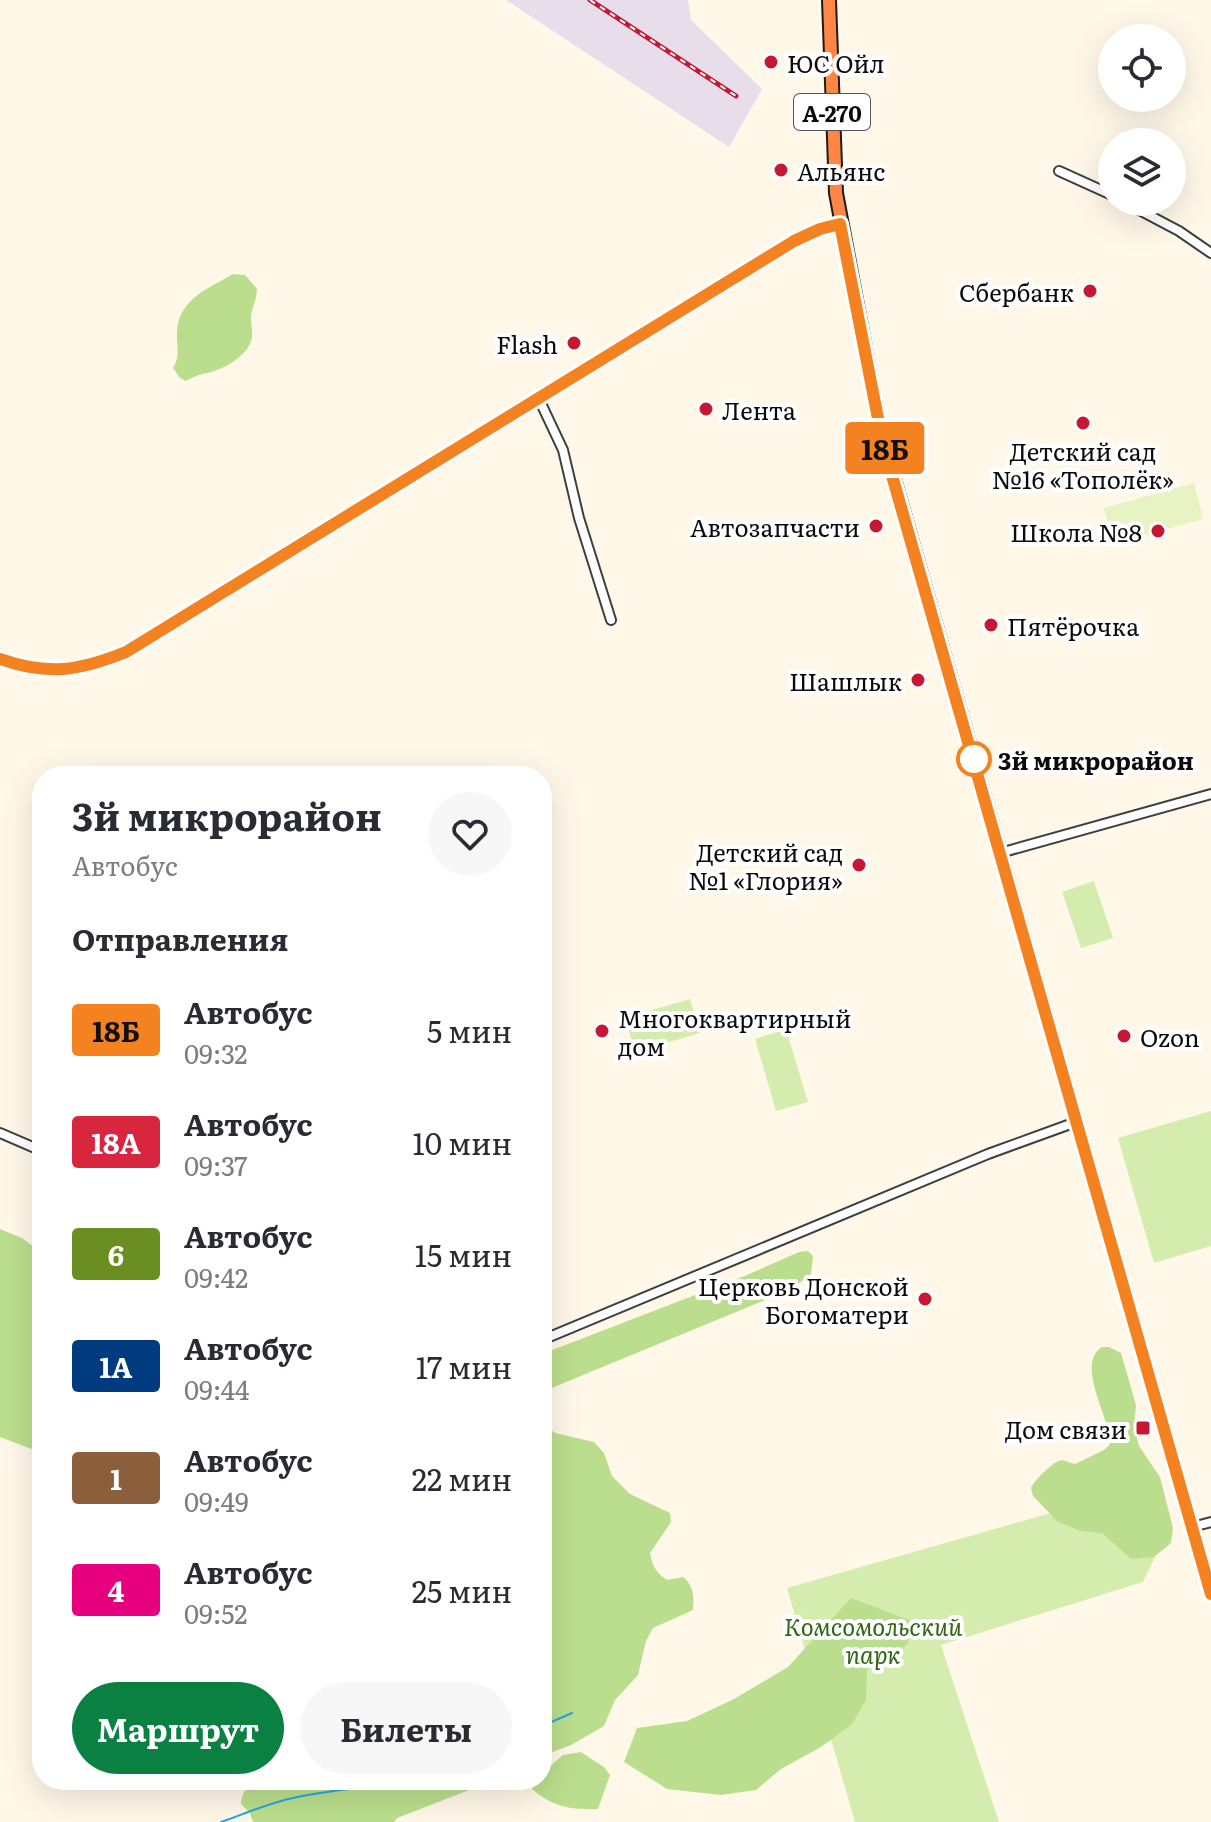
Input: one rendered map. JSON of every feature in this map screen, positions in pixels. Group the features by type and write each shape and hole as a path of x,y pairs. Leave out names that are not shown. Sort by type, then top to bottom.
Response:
{"highway":[{"name":"А-270","path":"829,0 834,172 840,224 881,433 1192,1527 1205,1548 1211,1594"}],"main road":[{"path":"0,659 35,670 58,671 89,666 126,652 794,241 840,224"}],"street":[{"path":"1059,171 1098,189"},
{"path":"1151,216 1211,253"},
{"path":"538,397 563,450 579,518 611,620"},
{"path":"1000,853 1211,794"},
{"path":"552,1336 988,1154 1076,1122"},
{"path":"0,1133 32,1147"},
{"path":"1192,1527 1211,1522"}],"shaded area":[{"path":"506,0 688,0 691,20 762,89 729,147"}],"green space":[{"path":"233,274 245,275 257,289 251,316 250,343 231,363 186,381 173,368 178,355 177,331 183,310 197,295"},
{"path":"1194,483 1203,519 1113,544 1104,508"},
{"path":"1094,881 1113,938 1081,948 1062,892"},
{"path":"690,999 700,1033 635,1052 625,1018"},
{"path":"786,1029 808,1102 776,1111 755,1039"},
{"path":"1211,1111 1211,1246 1154,1263 1118,1138"},
{"path":"0,1229 32,1246 32,1449 0,1437"},
{"path":"808,1251 813,1256 811,1274 792,1289 552,1388 552,1350"},
{"path":"1102,1347 1121,1353 1136,1405 1134,1425 1139,1446 1160,1477 1173,1528 1171,1543 1154,1557 1131,1559 1102,1533 1081,1531 1058,1522 1033,1496 1031,1488 1058,1461 1075,1464 1110,1444 1093,1379 1094,1355"},
{"path":"552,1431 594,1442 604,1453 612,1476 630,1494 670,1513 671,1522 650,1553 653,1565 667,1580 683,1577 687,1580 693,1600 693,1610 653,1628 646,1641 638,1675 615,1700 604,1726 552,1752"},
{"name":"Комсомольский парк","path":"1149,1485 1167,1531 1143,1582 941,1645 999,1822 855,1822 787,1588"},
{"path":"851,1598 914,1622 907,1645 867,1668 866,1700 852,1724 821,1747 781,1769 756,1790 721,1795 667,1789 624,1762 637,1728 687,1721 734,1699 788,1667"},
{"path":"581,1752 604,1767 610,1775 598,1809 563,1806 533,1790 552,1790 552,1764 563,1755"},
{"path":"246,1790 469,1790 397,1818 394,1822 253,1822 250,1813 241,1804"}],"waterway":[{"path":"552,1722 572,1713"},
{"path":"221,1822 293,1798 340,1790"}],"railway":[{"path":"590,0 736,96"}],"bus line":[{"name":"18Б","path":"0,659 35,670 58,671 78,669 126,652 794,241 840,224 883,444 1211,1594"}],"place":[{"name":"ЮC Ойл","path":"771,62"},
{"name":"Альянс","path":"781,170"},
{"name":"Сбербанк","path":"1090,291"},
{"name":"Flash","path":"574,343"},
{"name":"Лента","path":"706,409"},
{"name":"Детский сад №16 «Тополёк»","path":"1083,423"},
{"name":"Автозапчасти","path":"876,526"},
{"name":"Школа №8","path":"1158,531"},
{"name":"Пятёрочка","path":"991,625"},
{"name":"Шашлык","path":"918,680"},
{"name":"3й микрорайон","path":"974,759"},
{"name":"Детский сад №1 «Глория»","path":"859,865"},
{"name":"Многоквартирный дом","path":"602,1031"},
{"name":"Ozon","path":"1124,1036"},
{"name":"Церковь Донской Богоматери","path":"925,1299"},
{"name":"Дом связи","path":"1143,1428"}]}
